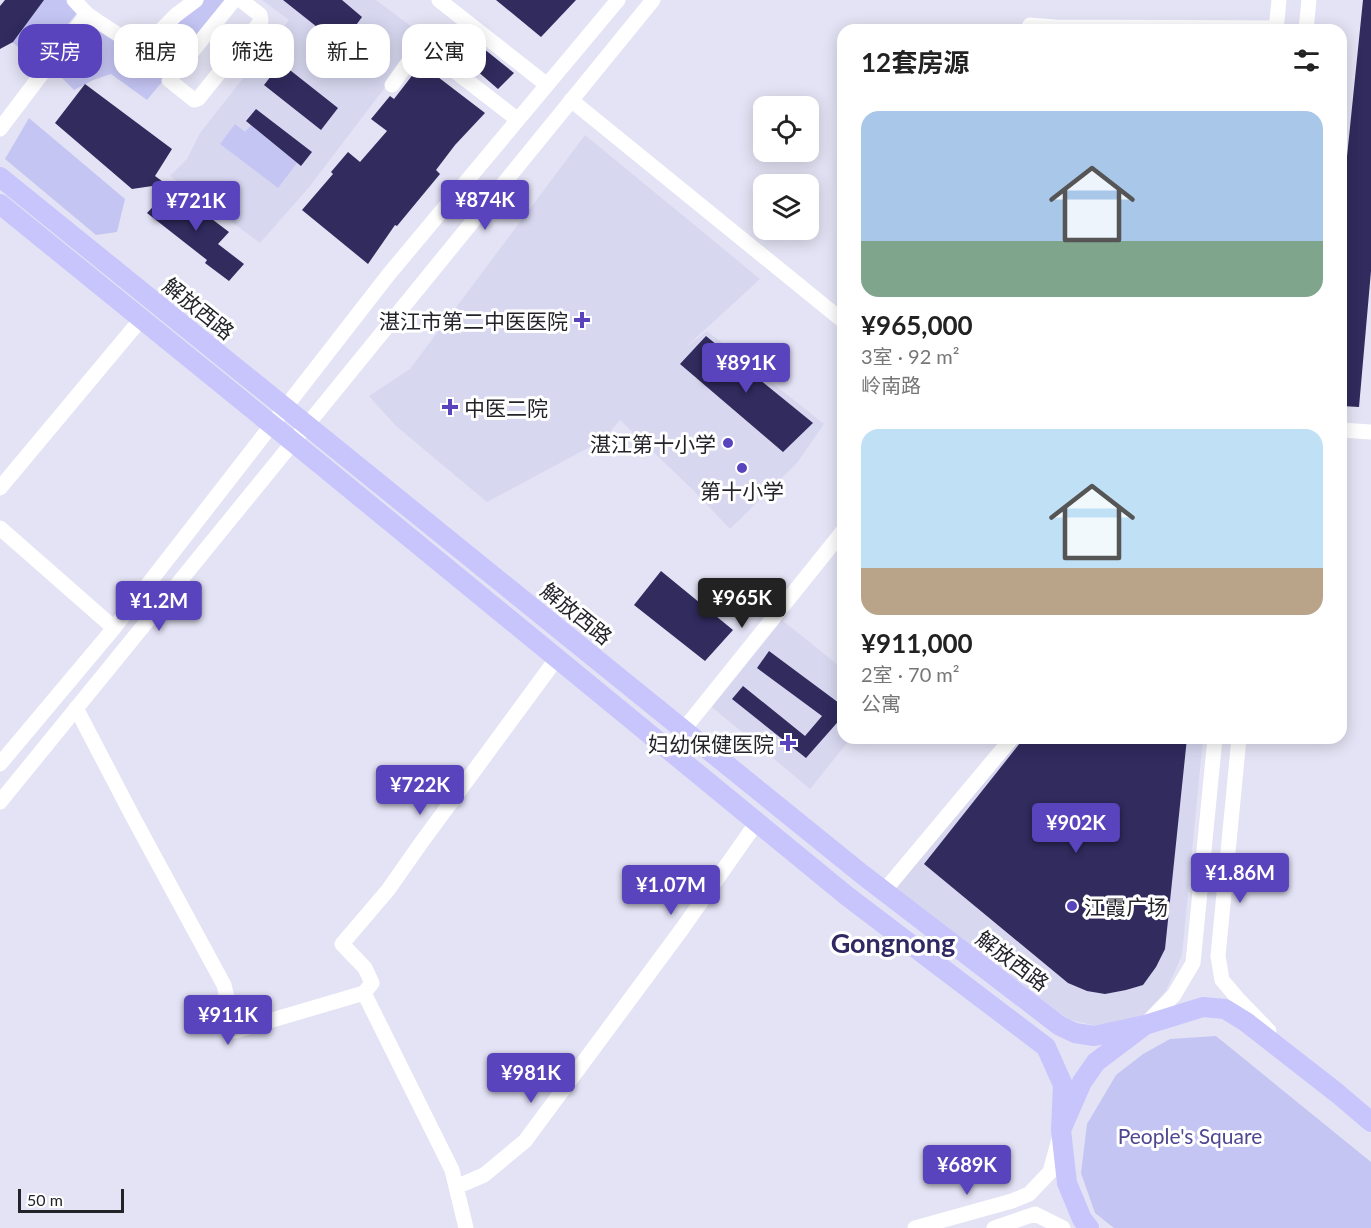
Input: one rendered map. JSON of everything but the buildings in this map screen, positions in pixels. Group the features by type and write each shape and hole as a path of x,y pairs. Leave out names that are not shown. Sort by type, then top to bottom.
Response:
{"main road":[{"name":"解放西路","path":"0,177 884,891 1060,1026 1075,1033 1094,1036 1145,1025"},
{"path":"0,204 847,896 1046,1047 1063,1085 1061,1130 1067,1183 1082,1219 1089,1228"},
{"path":"1061,1130 1082,1082 1096,1062 1145,1025 1203,1007 1225,1009 1246,1022 1338,1093 1371,1122"}],"street":[{"path":"74,0 87,14 122,37 143,41 158,33 196,0"},
{"path":"235,0 260,15 261,21 198,99 194,100 169,80 235,0"},
{"path":"439,0 547,85"},
{"path":"0,764 114,628 389,274 618,0"},
{"path":"0,802 653,0"},
{"path":"1277,24 1279,0"},
{"path":"1307,24 1309,0"},
{"path":"0,129 87,14"},
{"path":"392,86 417,50 425,48 518,120"},
{"path":"571,100 837,316"},
{"path":"0,488 137,324"},
{"path":"1347,430 1371,432"},
{"path":"0,528 114,628"},
{"path":"668,749 837,538"},
{"path":"76,708 224,985 235,1031 364,993 372,983 365,968 342,945 388,890 557,658"},
{"path":"884,891 1007,744"},
{"path":"1145,1025 1174,995 1193,963 1214,744"},
{"path":"1238,744 1218,956 1222,980 1293,1054 1338,1093"},
{"path":"456,1186 484,1175 525,1141 682,929 757,822"},
{"path":"364,993 452,1170 466,1228"},
{"path":"915,1228 1012,1201 1029,1194 1050,1172 1061,1130"},
{"path":"994,1228 1035,1214 1063,1228"}],"shaded area":[{"path":"262,0 376,0 408,24 402,24 402,65 310,186 260,243 170,176 187,159 200,133 243,78 294,78 294,24 286,24 289,20"},
{"name":"湛江市第二中医医院","path":"585,135 760,279 685,348 707,331 824,424 797,463 730,529 620,420 603,440 487,502 396,426 369,396 410,369"},
{"path":"782,620 837,664 837,744 846,744 810,789 712,707"},
{"name":"江霞广场","path":"1013,744 1202,744 1182,955 1166,991 1141,1018 1096,1026 1068,1019 896,889"}],"green space":[{"path":"43,0 67,0 78,12 68,24 24,24"},
{"path":"204,0 224,0 227,3 198,38 198,24 177,24"},
{"path":"18,32 18,47 11,41"},
{"path":"102,32 114,38 114,76 111,74 102,77"},
{"path":"62,78 99,78 93,80 74,90"},
{"path":"117,78 165,78 147,100"},
{"path":"29,118 125,199 117,232 96,235 5,159"},
{"path":"235,124 245,132 251,125 297,163 278,188 220,144"},
{"name":"People's Square","path":"1216,1036 1371,1162 1371,1228 1114,1228 1095,1213 1081,1173 1087,1124 1116,1075 1143,1054 1170,1039"}],"place":[{"name":"湛江市第二中医医院","path":"582,320"},
{"name":"中医二院","path":"450,407"},
{"name":"湛江第十小学","path":"728,443"},
{"name":"第十小学","path":"742,468"},
{"name":"妇幼保健医院","path":"788,743"},
{"name":"江霞广场","path":"1072,906"}],"district":[{"name":"Gongnong","path":"893,942"}]}
